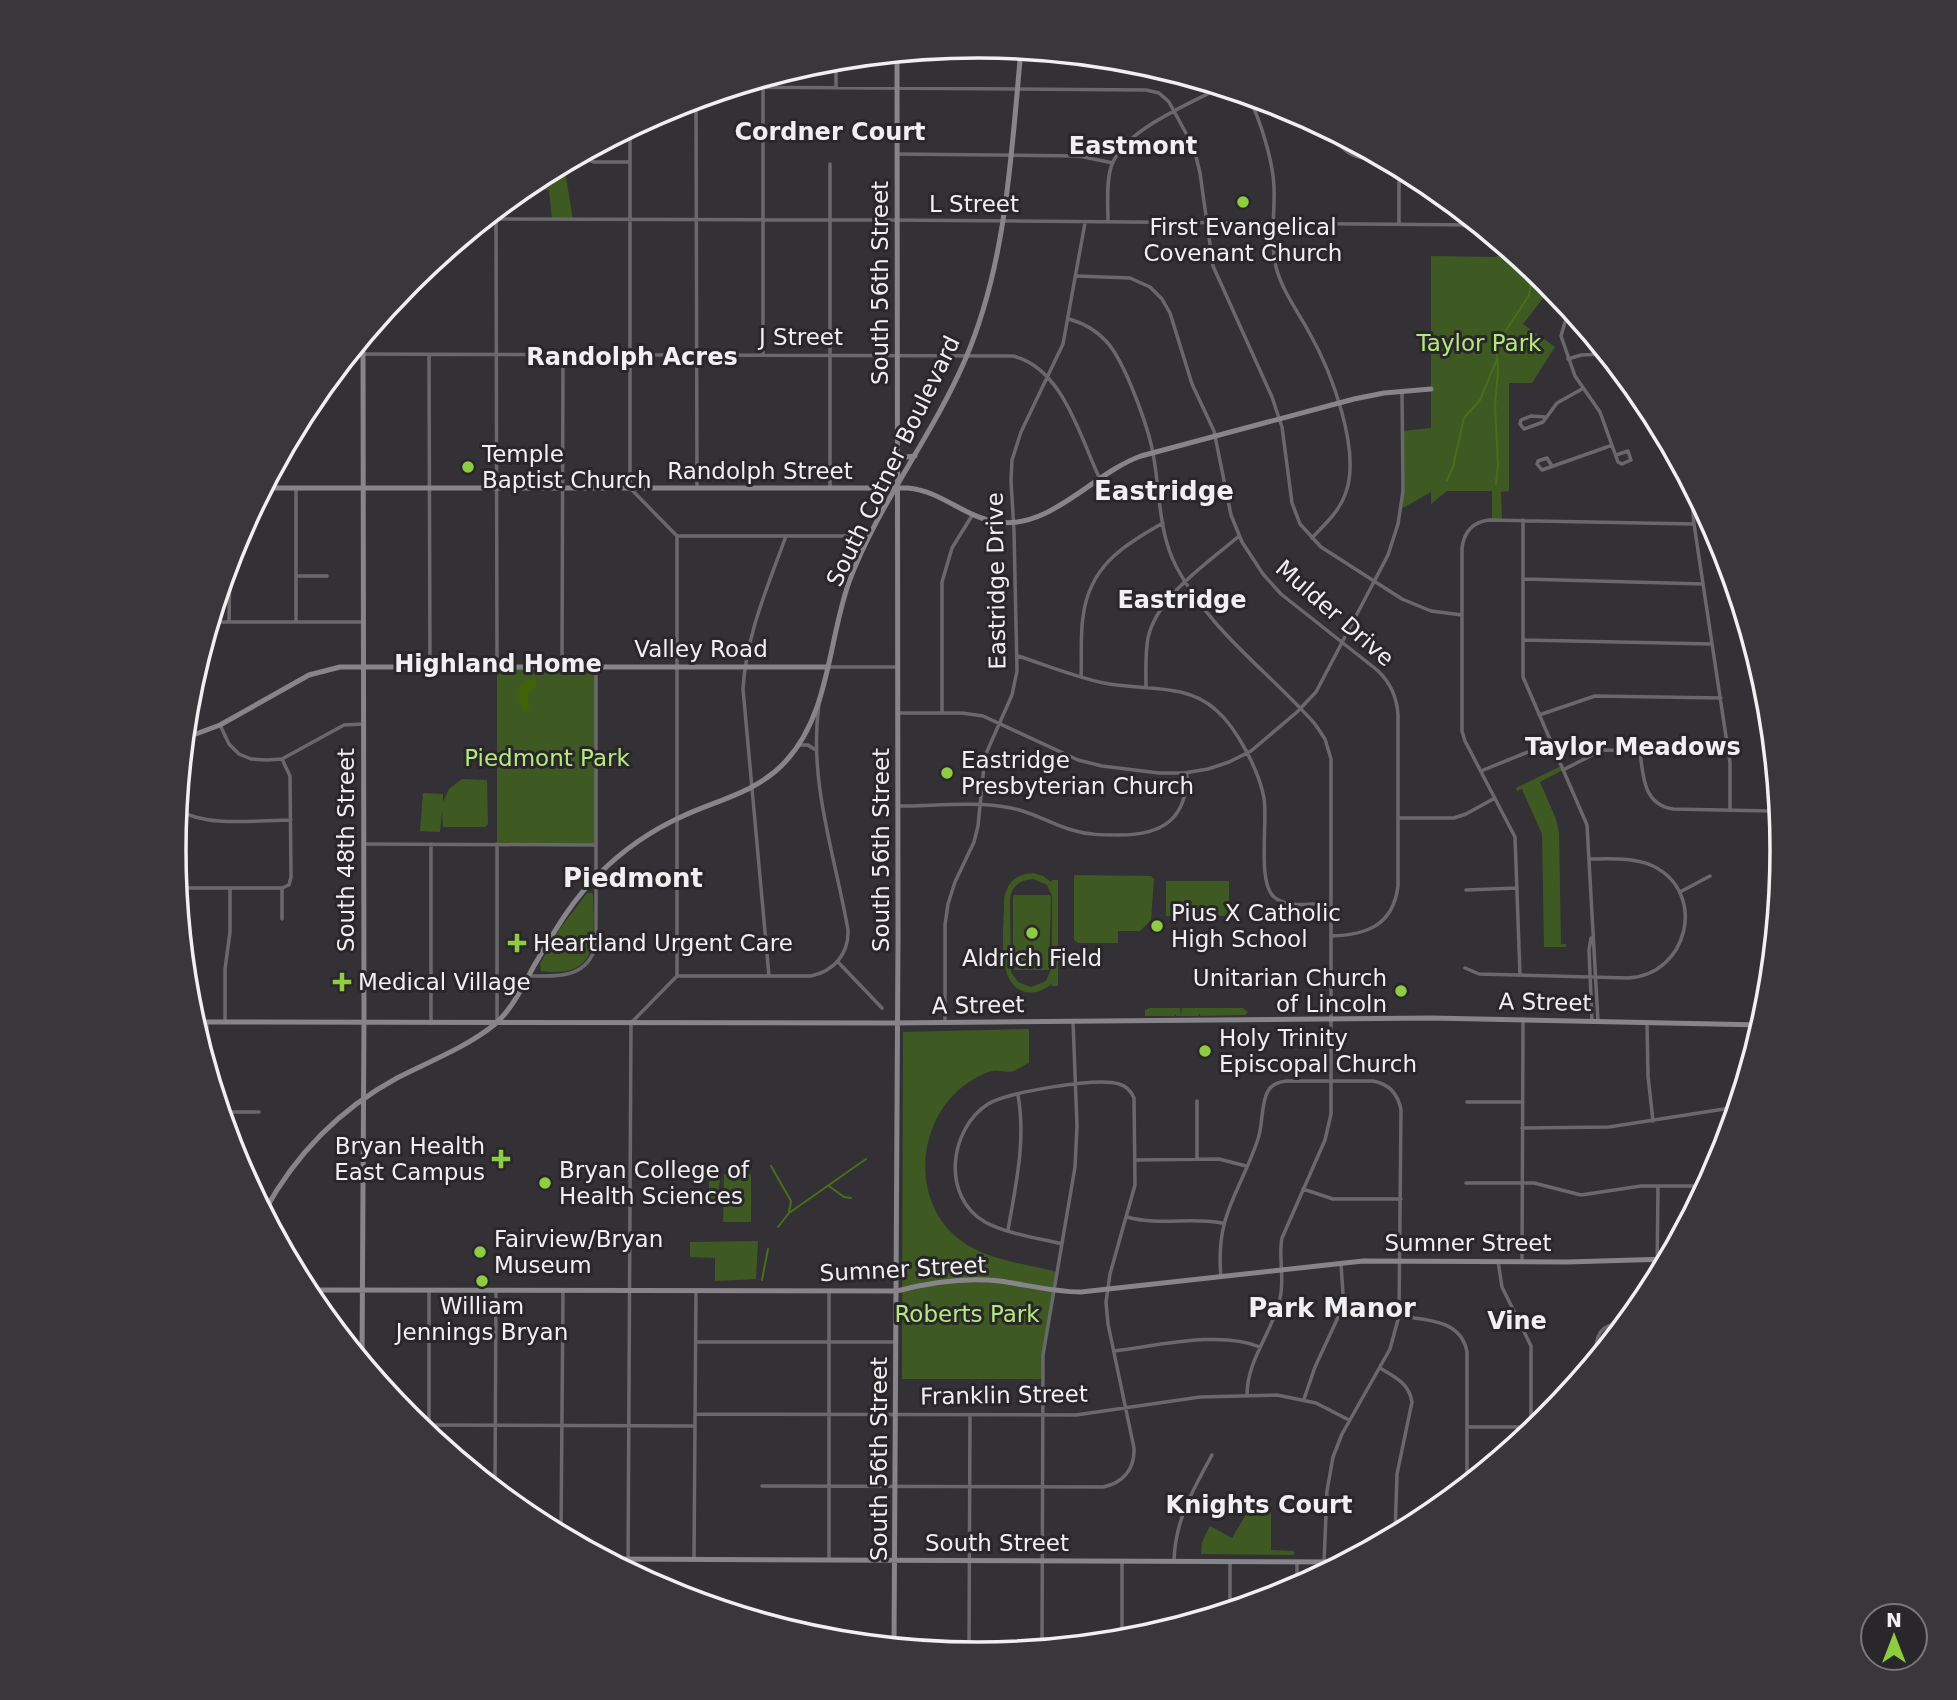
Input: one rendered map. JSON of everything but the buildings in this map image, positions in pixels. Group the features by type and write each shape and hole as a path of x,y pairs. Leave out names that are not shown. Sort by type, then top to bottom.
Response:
{"main road":[{"name":"South Cotner Boulevard","path":"270,1203 310,1146 335,1121 364,1098 467,1043 497,1022 529,976 568,911 596,877 638,842 677,819 751,789 778,769 799,745 809,728 818,703 843,602 868,539 946,400 967,355 988,294 1003,222 1020,59"},
{"name":"South 56th Street","path":"894,1637 897,1414 897,62"},
{"name":"South 48th Street","path":"362,1347 363,354"},
{"name":"Randolph Street","path":"274,488 919,489 991,521 1014,523 1041,517 1099,477 1128,461 1153,452 1373,395 1431,389"},
{"path":"897,453 904,457 915,456"},
{"name":"Valley Road","path":"195,734 220,725 314,673 335,667 827,667"},
{"name":"A Street","path":"207,1023 946,1023 1331,1018 1523,1019 1751,1025"},
{"name":"Sumner Street","path":"320,1290 897,1291 934,1282 963,1280 998,1281 1054,1291 1081,1292 1341,1262 1657,1259"},
{"name":"South Street","path":"624,1559 1324,1562"}],"street":[{"path":"836,71 836,87"},
{"path":"766,87 1150,90 1167,99 1198,160 1215,272 1266,383 1279,419 1293,507 1300,524 1321,547 1419,607 1437,613 1462,615"},
{"path":"763,355 764,88"},
{"path":"1108,223 1108,180 1112,163 1122,147 1134,135 1210,93"},
{"path":"1253,107 1273,176 1274,253 1278,272 1321,354 1340,403 1350,464 1349,484 1337,511 1312,538"},
{"path":"696,110 697,488"},
{"path":"628,1559 631,1023 677,976 677,536 630,488 629,138"},
{"path":"1340,145 1353,156 1368,160"},
{"path":"897,154 1085,156 1112,163"},
{"path":"589,160 630,162"},
{"path":"830,164 830,488"},
{"path":"1399,179 1399,225"},
{"name":"L Street","path":"499,219 1464,226"},
{"path":"496,221 497,666"},
{"name":"Eastridge Drive","path":"946,1023 946,916 955,882 974,842 983,763 1013,691 1017,671 1011,476 1014,450 1063,344 1085,223"},
{"name":"Mulder Drive","path":"1077,275 1130,278 1150,287 1162,299 1170,313 1192,384 1215,436 1229,509 1239,536 1258,568 1276,589 1382,674 1396,700 1398,886 1391,908 1380,922 1367,931 1331,936"},
{"path":"1069,320 1094,330 1111,347 1130,387 1153,452 1163,523 1171,554 1186,583 1217,627 1301,709 1322,734 1331,759 1332,1081 1329,1126 1282,1238 1282,1288 1279,1304 1250,1369 1247,1395"},
{"path":"1567,320 1561,336 1568,359 1583,389 1600,412 1616,455 1622,464 1631,460 1628,451 1616,455"},
{"name":"J Street","path":"363,354 967,355 1020,358 1032,364 1047,379 1070,408 1099,477"},
{"path":"429,354 430,666"},
{"path":"562,666 560,596 564,576 563,354"},
{"path":"1568,359 1596,354"},
{"path":"1545,417 1531,416 1521,420 1520,424 1524,429 1541,423 1557,403 1583,389"},
{"path":"898,713 971,714 998,722 1084,762 1159,773 1187,773 1229,762 1247,754 1301,709 1319,687 1391,548 1401,509 1404,474 1402,392"},
{"path":"1552,466 1612,444"},
{"path":"296,488 296,622"},
{"path":"1692,508 1729,753 1730,810"},
{"path":"942,713 942,582 952,548 973,513"},
{"path":"1520,975 1514,834 1462,732 1462,545 1467,532 1474,525 1489,520 1694,524"},
{"path":"1523,520 1524,680 1587,822 1592,936 1597,976 1595,1021"},
{"path":"1081,677 1083,616 1094,581 1117,551 1163,523"},
{"path":"677,536 856,536 868,539"},
{"path":"769,976 743,709 745,667 753,629 786,536"},
{"path":"1146,687 1147,646 1151,628 1164,604 1239,536"},
{"path":"296,576 327,576"},
{"path":"1523,579 1703,583"},
{"path":"229,622 230,591"},
{"path":"220,622 363,622"},
{"path":"1523,640 1712,644"},
{"path":"1018,656 1112,685 1181,691 1207,703 1227,722 1257,775 1265,803 1265,877 1268,890 1276,899 1287,903 1331,903"},
{"path":"529,976 568,975 578,971 589,961 596,942 596,666"},
{"name":"Valley Road","path":"827,667 898,667"},
{"path":"1539,715 1595,696 1721,698"},
{"path":"677,976 817,975 838,962 846,949 849,932 819,785 816,751 818,703"},
{"path":"220,725 229,744 239,754 254,760 282,759 342,726 363,724"},
{"path":"1481,771 1551,743"},
{"path":"799,745 808,745 816,751"},
{"path":"1563,770 1599,751 1729,753"},
{"path":"1640,751 1646,788 1659,804 1673,809 1769,809"},
{"path":"187,888 282,888 289,885 290,776 282,759"},
{"path":"898,806 1002,807 1024,811 1086,834 1143,835 1158,830 1176,816 1185,796 1187,773"},
{"path":"1398,818 1454,818 1495,798"},
{"path":"187,814 208,820 290,820"},
{"path":"364,844 596,845"},
{"path":"431,844 431,1023"},
{"path":"497,844 497,1022"},
{"path":"1465,968 1479,974 1639,976 1660,968 1670,960 1680,945 1685,929 1686,912 1680,892 1666,875 1647,864 1630,860 1589,859"},
{"path":"1680,892 1710,876"},
{"path":"225,1023 230,888"},
{"path":"282,888 282,919"},
{"path":"1466,890 1517,888"},
{"path":"1592,936 1590,976 1595,1021"},
{"path":"838,962 882,1008"},
{"path":"1522,1261 1523,1019"},
{"path":"1042,1640 1043,1355 1075,1167 1077,1126 1073,1021"},
{"path":"207,1023 207,1030"},
{"path":"1647,1023 1648,1076 1653,1121"},
{"path":"1221,1276 1219,1248 1223,1223 1260,1133 1265,1097 1270,1088 1281,1082 1332,1081 1379,1082 1388,1086 1396,1094 1401,1110 1399,1316 1394,1338 1380,1368 1337,1445 1330,1468 1324,1562"},
{"path":"762,1486 1102,1487 1119,1481 1129,1471 1134,1453 1107,1313 1107,1290 1135,1185 1134,1104 1130,1091 1124,1085 1075,1083 995,1100 977,1113 962,1135 955,1158 958,1185 968,1207 985,1222 1062,1244"},
{"path":"1008,1230 1021,1153 1022,1125 1018,1095"},
{"path":"1197,1101 1197,1159"},
{"path":"1467,1102 1522,1102"},
{"path":"1522,1128 1594,1128 1728,1109"},
{"path":"231,1112 259,1112"},
{"path":"1136,1160 1227,1160 1246,1166"},
{"path":"1466,1183 1543,1185 1581,1195 1628,1188 1695,1186"},
{"path":"1658,1186 1658,1257"},
{"path":"1303,1189 1333,1199 1401,1199"},
{"path":"1127,1217 1149,1222 1201,1220 1223,1223"},
{"path":"1498,1261 1502,1287 1531,1346 1531,1418"},
{"path":"1304,1399 1315,1367 1340,1313 1343,1294 1341,1262"},
{"path":"429,1290 429,1420"},
{"path":"495,1478 496,1290"},
{"path":"561,1523 563,1290"},
{"path":"694,1559 696,1291"},
{"path":"829,1291 829,1559"},
{"path":"1399,1316 1444,1324 1462,1336 1467,1352 1467,1474"},
{"path":"1595,1347 1601,1332 1612,1325"},
{"path":"1114,1351 1218,1338 1237,1339 1260,1347"},
{"path":"696,1342 897,1342"},
{"path":"1380,1368 1403,1382 1410,1391 1412,1402 1397,1474 1395,1523"},
{"name":"Franklin Street","path":"695,1414 1076,1415 1200,1397 1277,1395 1304,1399 1349,1420"},
{"path":"969,1642 970,1415"},
{"path":"434,1425 695,1426"},
{"path":"1467,1427 1519,1429"},
{"path":"1174,1561 1175,1534 1182,1511 1212,1455"},
{"path":"1122,1561 1122,1629"},
{"path":"1230,1561 1230,1601"},
{"path":"1297,1562 1297,1575"}],"green space":[{"path":"565,174 573,220 552,220 549,190 540,190"},
{"name":"Taylor Park","path":"1501,254 1545,296 1523,324 1555,347 1532,383 1509,383 1509,491 1501,492 1502,520 1492,520 1492,491 1447,491 1431,504 1431,492 1401,509 1403,431 1431,428 1431,256 1496,257"},
{"name":"Piedmont Park","path":"497,666 596,666 596,845 497,844"},
{"path":"528,679 536,680 536,686 527,695 529,711 525,712 519,690"},
{"path":"1561,766 1563,770 1540,782 1559,833 1561,944 1566,944 1566,947 1544,947 1542,834 1522,789 1517,791 1516,788"},
{"path":"462,779 487,780 488,824 485,827 443,827 442,811 440,832 420,831 423,793 443,794 443,802 449,789"},
{"path":"1027,874 1043,876 1051,882 1058,880 1058,986 1052,984 1033,992 1016,987 1009,979 1003,953 1005,894 1013,880","holes":["1033,879 1047,885 1052,896 1052,967 1046,981 1031,987 1018,982 1011,972 1010,900 1014,888 1024,881"]},
{"path":"1074,875 1151,876 1154,879 1151,920 1140,931 1118,931 1118,943 1078,943 1074,940"},
{"path":"1166,881 1229,881 1229,916 1166,916"},
{"path":"587,893 593,895 594,926 590,952 584,962 575,969 561,972 541,971 540,964 559,930"},
{"name":"Aldrich Field","path":"1014,895 1051,897 1049,970 1014,970"},
{"path":"1180,1008 1181,1015 1182,1008 1243,1008 1248,1012 1245,1015 1200,1016 1200,1013 1198,1016 1145,1016 1145,1010"},
{"name":"Roberts Park","path":"1029,1029 1029,1063 1014,1071 993,1071 969,1082 951,1097 938,1116 929,1137 926,1182 932,1204 944,1223 970,1247 994,1257 1057,1272 1045,1339 1043,1379 902,1379 903,1032"},
{"path":"706,1170 721,1174 717,1200 709,1200 709,1180 703,1178 702,1174"},
{"path":"724,1174 751,1174 751,1222 723,1222"},
{"path":"758,1241 756,1279 715,1281 715,1258 690,1257 690,1242"},
{"path":"1271,1502 1271,1550 1294,1551 1294,1555 1201,1554 1202,1542 1210,1526 1232,1538 1251,1506"}],"waterway":[{"path":"1496,484 1497,353 1503,335 1529,295 1532,283"},
{"path":"1447,480 1453,467 1464,418 1480,400 1497,359"},
{"path":"778,1227 789,1213 866,1159"},
{"path":"771,1166 791,1201 789,1212"},
{"path":"829,1186 844,1197 851,1198"},
{"path":"762,1280 768,1249"}],"place":[{"name":"First Evangelical Covenant Church","path":"1243,202"},
{"name":"Temple Baptist Church","path":"468,467"},
{"name":"Eastridge Presbyterian Church","path":"947,773"},
{"name":"Pius X Catholic High School","path":"1157,926"},
{"name":"Aldrich Field","path":"1032,933"},
{"name":"Heartland Urgent Care","path":"517,943"},
{"name":"Medical Village","path":"342,982"},
{"name":"Unitarian Church of Lincoln","path":"1401,991"},
{"name":"Holy Trinity Episcopal Church","path":"1205,1051"},
{"name":"Bryan Health East Campus","path":"501,1159"},
{"name":"Bryan College of Health Sciences","path":"545,1183"},
{"name":"Fairview/Bryan Museum","path":"480,1252"},
{"name":"William Jennings Bryan","path":"482,1281"}],"district":[{"name":"Cordner Court","path":"830,132"},
{"name":"Eastmont","path":"1133,146"},
{"name":"Randolph Acres","path":"632,357"},
{"name":"Eastridge","path":"1164,491"},
{"name":"Eastridge","path":"1182,600"},
{"name":"Highland Home","path":"498,664"},
{"name":"Taylor Meadows","path":"1633,747"},
{"name":"Piedmont","path":"633,878"},
{"name":"Park Manor","path":"1332,1308"},
{"name":"Vine","path":"1517,1321"},
{"name":"Knights Court","path":"1259,1505"}]}
